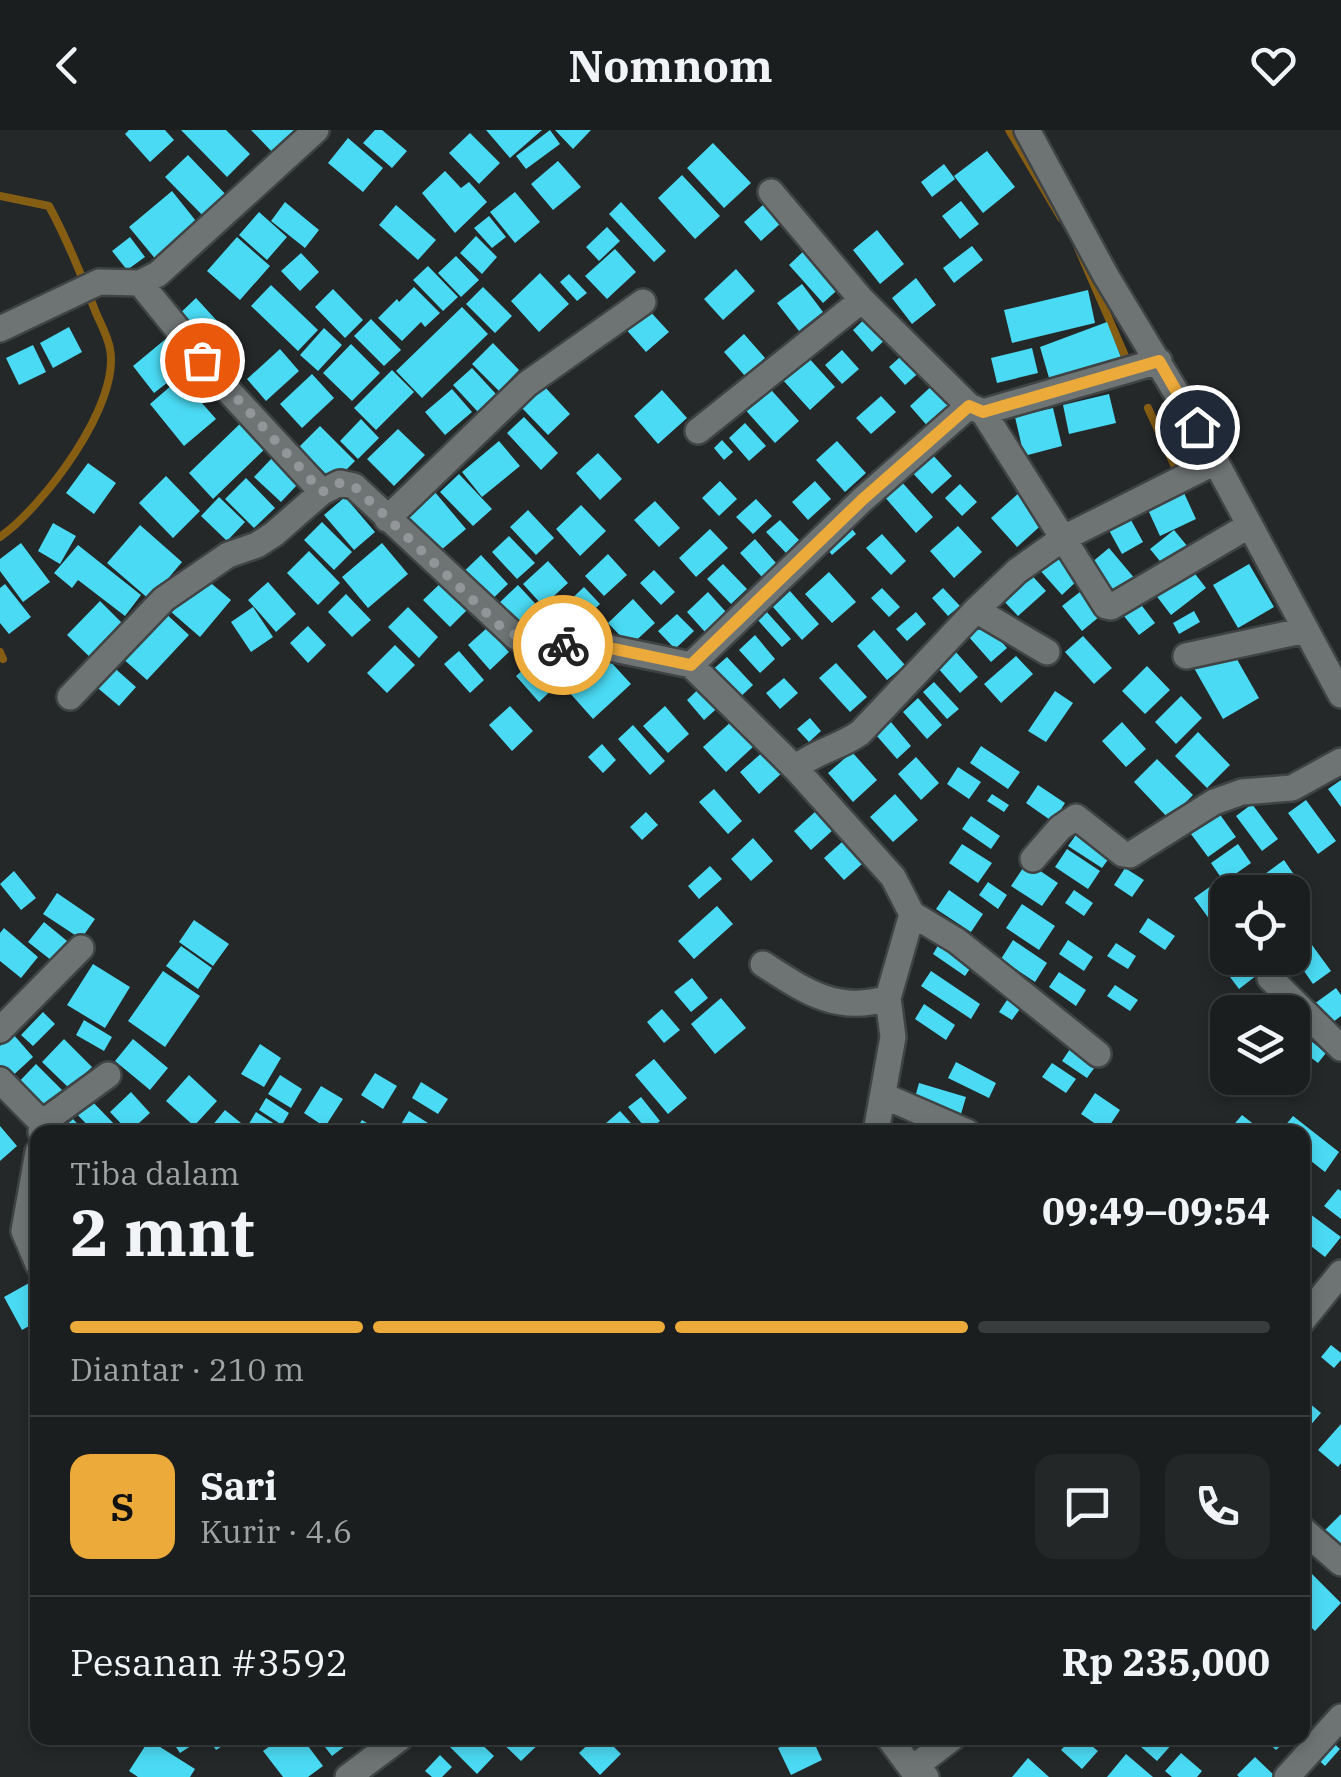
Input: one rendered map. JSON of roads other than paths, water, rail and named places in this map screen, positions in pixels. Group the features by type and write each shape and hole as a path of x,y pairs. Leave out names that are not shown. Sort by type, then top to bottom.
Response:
{"street":[{"path":"0,328 87,287 140,284 158,274 316,130"},
{"path":"1026,130 1106,276 1159,361 1341,694"},
{"path":"771,192 862,300 976,409 1101,602 1111,607 1250,525"},
{"path":"140,284 223,386 322,492"},
{"path":"698,430 862,300"},
{"path":"387,519 527,384 643,302"},
{"path":"691,665 862,500 976,409 1159,361"},
{"path":"795,768 820,750 841,746 860,733 1017,571 1062,539 1215,462"},
{"path":"70,697 164,599 228,555 274,534 322,492 340,483 349,484 516,637 530,643 600,646 691,665 795,768 893,877 912,914 957,941 1098,1054"},
{"path":"976,610 1047,652"},
{"path":"1186,656 1306,630"},
{"path":"1033,859 1060,828 1076,817 1122,854 1130,855 1214,802 1242,792 1292,788 1341,762"},
{"path":"878,1125 893,1038 888,998 912,914"},
{"path":"0,1030 82,948"},
{"path":"763,964 832,1001 862,1005 888,998"},
{"path":"1270,978 1341,1048"},
{"path":"46,1125 108,1075"},
{"path":"0,1080 39,1125"},
{"path":"884,1096 951,1125"},
{"path":"30,1198 24,1232 30,1246"},
{"path":"1310,1311 1341,1273"},
{"path":"1310,1536 1341,1563"},
{"path":"1287,1777 1341,1717"},
{"path":"348,1777 391,1745"},
{"path":"895,1745 919,1773 945,1745"}],"waterway":[{"path":"1009,130 1061,218"},
{"path":"0,196 49,206 69,245 110,349 104,397 91,425 57,479 18,523 0,537"},
{"path":"1078,248 1126,358"},
{"path":"1148,408 1178,473"},
{"path":"0,652 3,659"}]}
